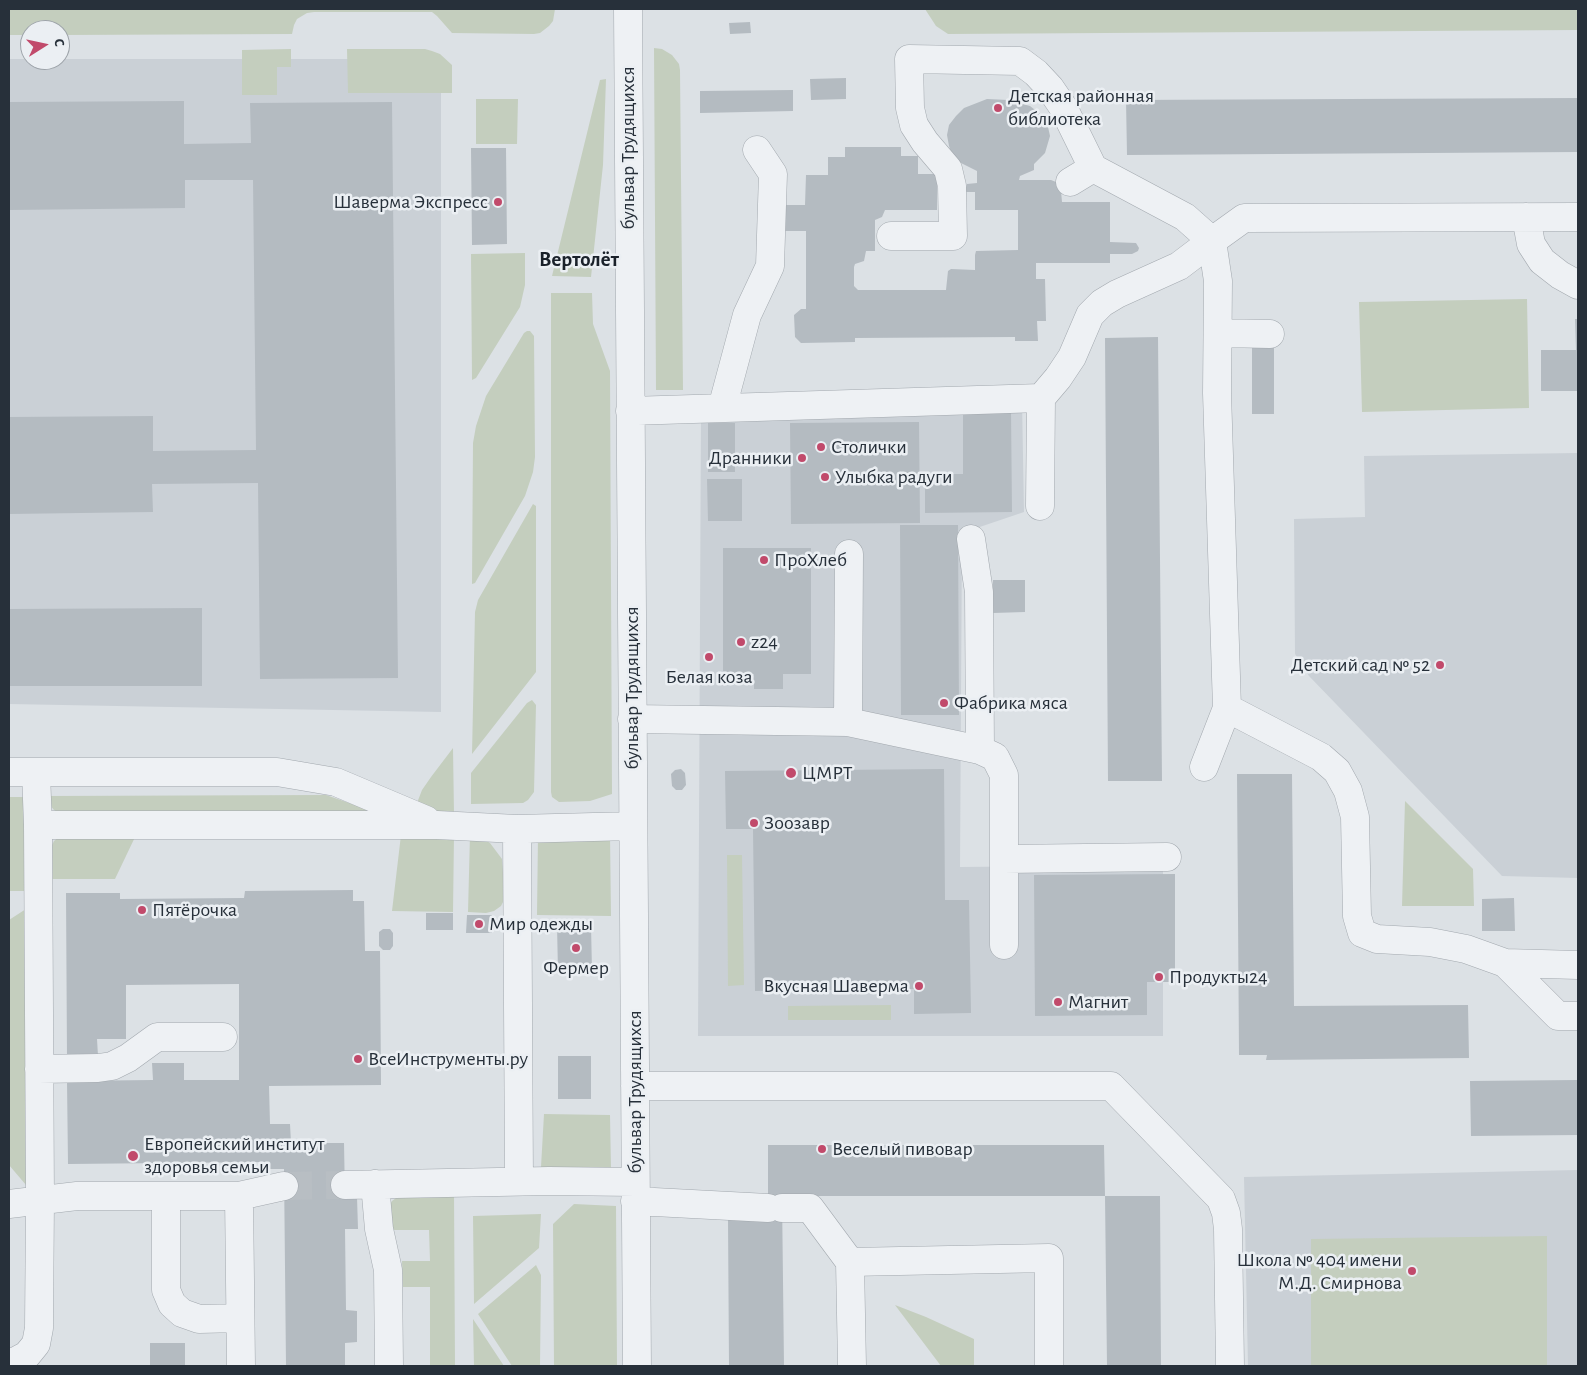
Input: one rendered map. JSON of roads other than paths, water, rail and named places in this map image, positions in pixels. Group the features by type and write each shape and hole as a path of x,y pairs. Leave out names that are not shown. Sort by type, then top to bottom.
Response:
{"street":[{"name":"бульвар Трудящихся","path":"628,9 637,1366"},
{"path":"890,236 953,236 952,186 948,169 925,142 914,125 910,108 909,59 1020,61 1036,72 1050,88 1062,107 1093,168 1185,217 1212,241 1218,281 1217,393 1227,708 1204,767"},
{"path":"722,408 748,315 770,266 773,174 757,150"},
{"path":"1070,182 1093,168"},
{"path":"1526,217 1531,244 1542,261 1560,275 1578,285"},
{"path":"1040,506 1041,398 1072,357 1090,315 1102,303 1117,294 1179,266 1244,218 1578,217"},
{"path":"1218,334 1270,334"},
{"path":"630,411 1041,398"},
{"path":"971,539 979,592 980,750"},
{"path":"848,722 849,554"},
{"path":"1227,708 1321,757 1337,771 1348,791 1355,818 1356,916 1362,933 1377,939 1430,942 1466,949 1505,963 1578,965"},
{"path":"632,719 848,722 980,750 996,757 1004,776 1004,945"},
{"path":"9,772 277,772 336,782 437,825"},
{"path":"9,1362 14,1362 27,1355 36,1344 39,1328 38,826 36,772"},
{"path":"38,826 437,825 517,829 632,826"},
{"path":"517,829 519,1181"},
{"path":"1004,859 1166,857"},
{"path":"1505,963 1558,1016 1578,1016"},
{"path":"39,1069 112,1066 128,1058 157,1037 223,1037"},
{"path":"635,1086 1111,1086 1221,1199 1228,1229 1230,1366"},
{"path":"345,1185 519,1181 775,1208 810,1208 850,1262 852,1366"},
{"path":"375,1184 379,1229 388,1270 389,1366"},
{"path":"9,1204 77,1196 239,1196 284,1186"},
{"path":"166,1196 166,1290 172,1304 182,1313 199,1319 240,1318"},
{"path":"239,1196 240,1366"},
{"path":"850,1262 1049,1258 1049,1366"}],"tunnel":[{"path":"284,1186 345,1185"}],"place":[{"name":"Детская районная библиотека","path":"998,108"},
{"name":"Шаверма Экспресс","path":"498,202"},
{"name":"Столички","path":"821,447"},
{"name":"Дранники","path":"802,458"},
{"name":"Улыбка радуги","path":"825,477"},
{"name":"ПроХлеб","path":"764,560"},
{"name":"z24","path":"741,642"},
{"name":"Белая коза","path":"709,657"},
{"name":"Детский сад № 52","path":"1440,665"},
{"name":"Фабрика мяса","path":"944,703"},
{"name":"ЦМРТ","path":"791,773"},
{"name":"Зоозавр","path":"754,823"},
{"name":"Пятёрочка","path":"142,910"},
{"name":"Мир одежды","path":"479,924"},
{"name":"Фермер","path":"576,948"},
{"name":"Продукты24","path":"1159,977"},
{"name":"Вкусная Шаверма","path":"919,986"},
{"name":"Магнит","path":"1058,1002"},
{"name":"ВсеИнструменты.ру","path":"358,1059"},
{"name":"Веселый пивовар","path":"822,1149"},
{"name":"Европейский институт здоровья семьи","path":"133,1156"},
{"name":"Школа № 404 имени М.Д. Смирнова","path":"1412,1271"}],"district":[{"name":"Вертолёт","path":"579,260"}]}
